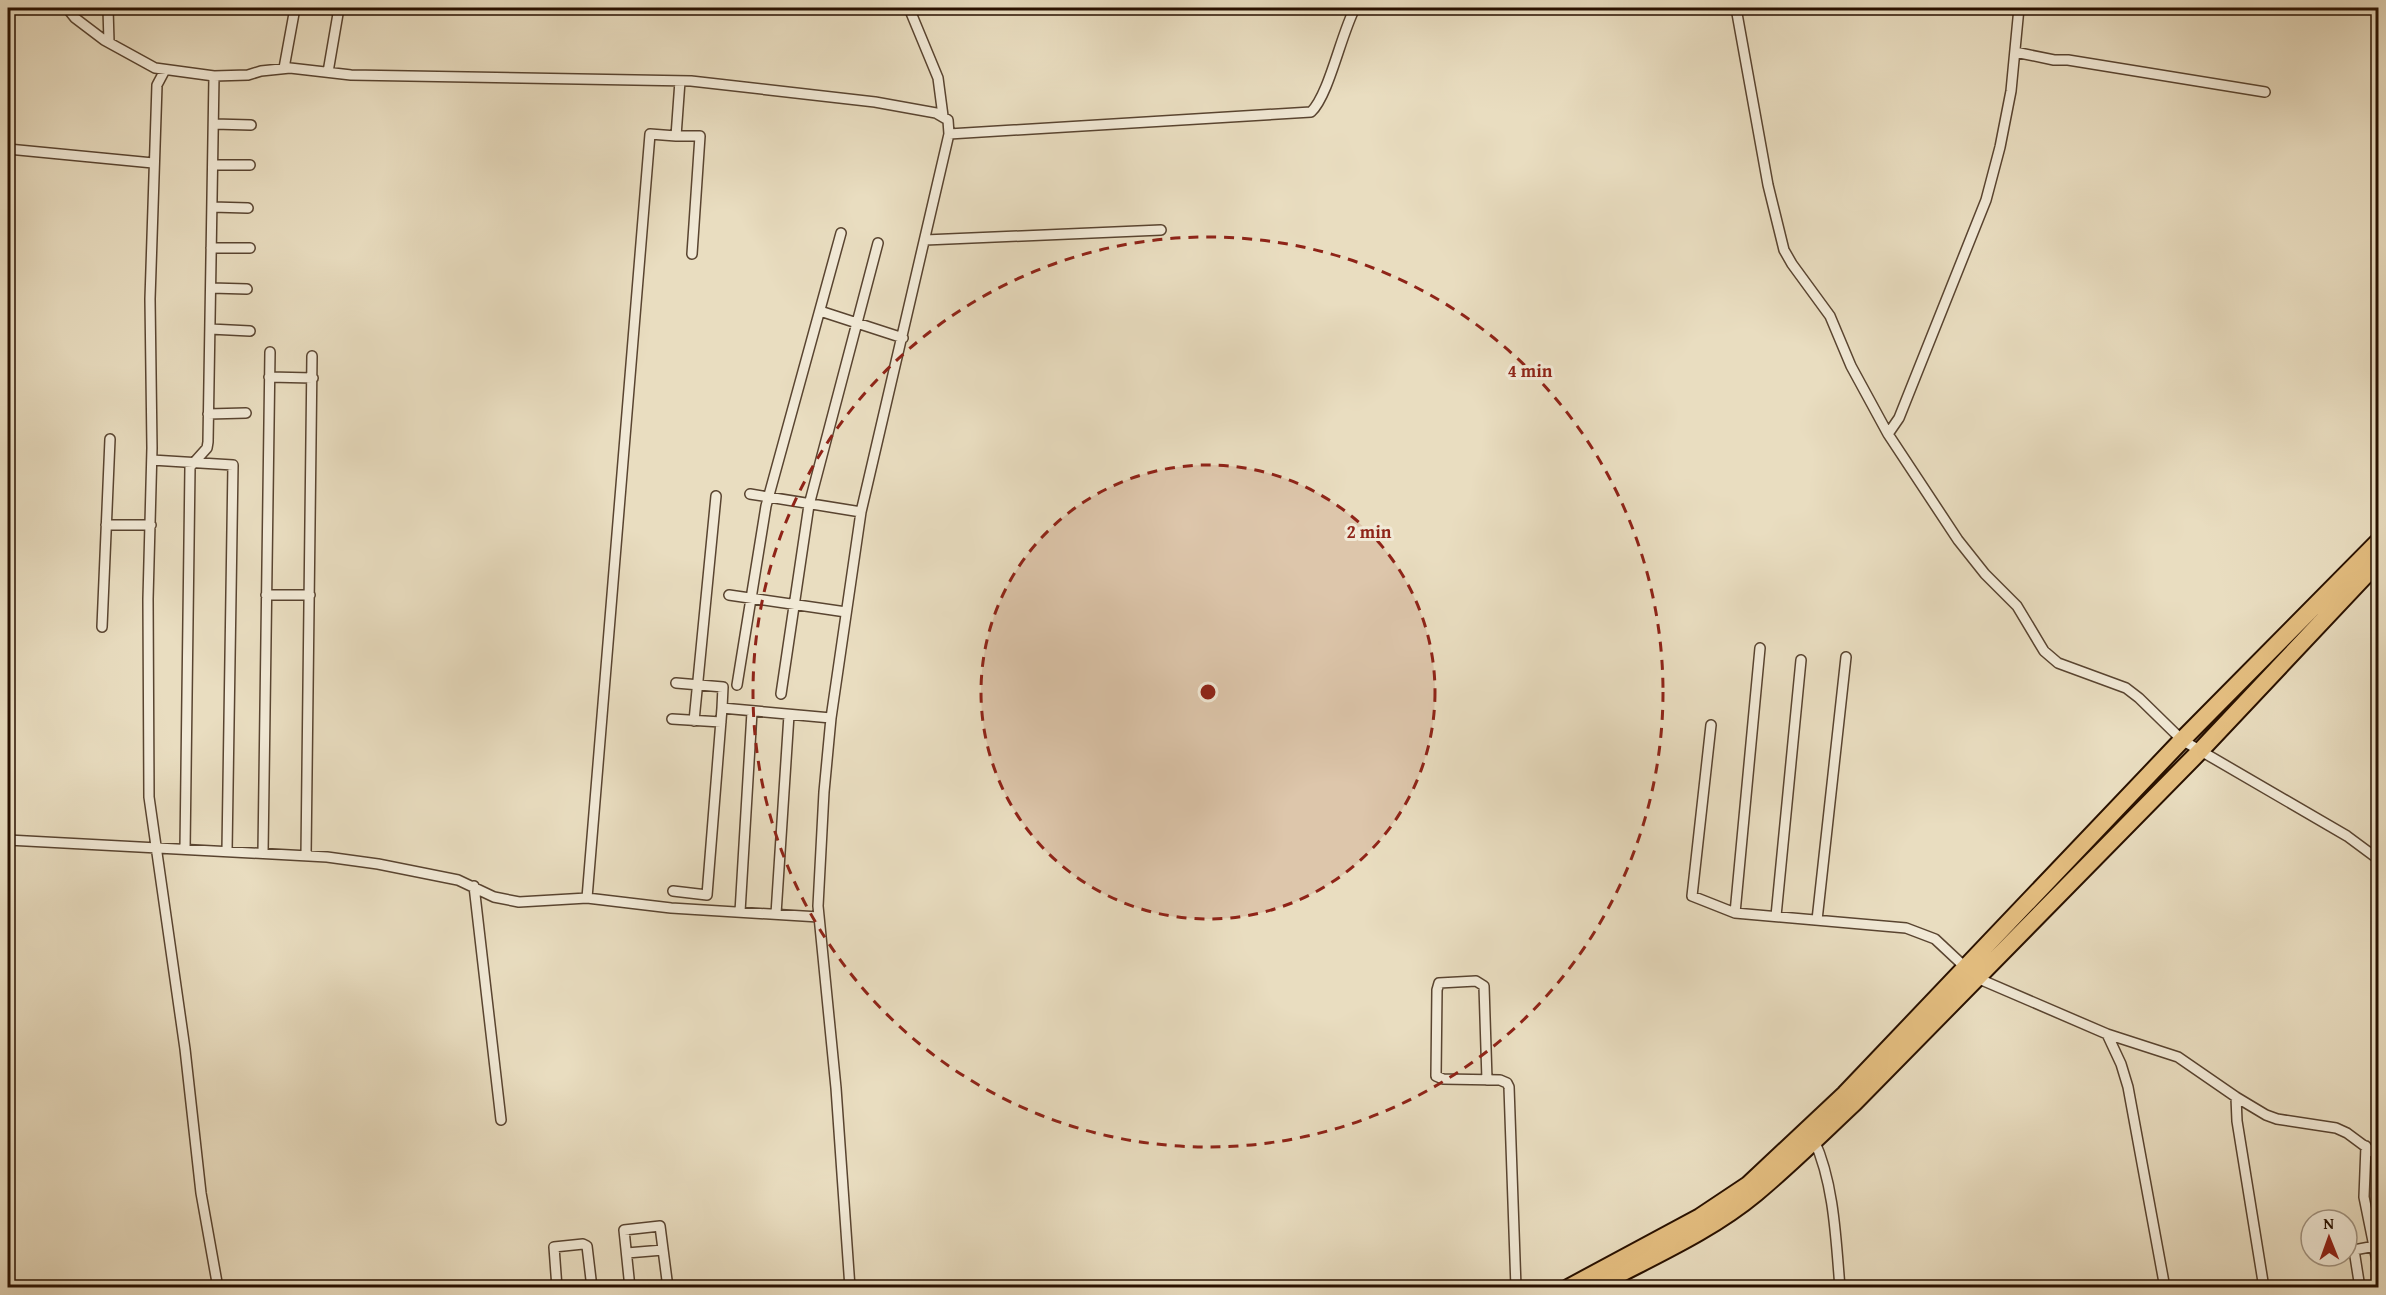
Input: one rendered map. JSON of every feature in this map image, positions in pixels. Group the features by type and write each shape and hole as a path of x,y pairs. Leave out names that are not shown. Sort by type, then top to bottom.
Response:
{"highway":[{"path":"1593,1287 1706,1227 1755,1194 1854,1103 2182,740 2379,543"},
{"path":"1568,1287 1700,1217 1748,1185 1845,1095 2200,751 2379,562"}],"street":[{"path":"67,8 75,18 109,42 155,68 165,70 214,76 248,75 284,68 351,75 680,81 874,102 943,116 948,120 949,134 861,512 831,718 824,792 819,917 836,1088 850,1287"},
{"path":"75,18 76,8"},
{"path":"108,8 109,42"},
{"path":"284,68 295,8"},
{"path":"328,72 339,8"},
{"path":"909,8 938,78 943,116"},
{"path":"949,134 1311,112 1321,99 1344,31 1355,8"},
{"path":"1736,8 1768,185 1784,250 1830,316 1851,366 1888,434 1958,540 1985,574 2017,606 2044,651 2058,663 2126,688 2182,740 2347,836 2379,859"},
{"path":"1888,434 1902,412 1986,200 2011,91 2019,8"},
{"path":"2015,52 2265,92"},
{"path":"165,70 157,85 150,299 152,460 147,599 149,797 185,1049 201,1193 218,1287"},
{"path":"185,849 190,467 207,448 214,76"},
{"path":"676,136 680,81"},
{"path":"213,124 251,125"},
{"path":"587,898 650,134 700,136 692,254"},
{"path":"8,148 153,163"},
{"path":"213,165 250,165"},
{"path":"212,207 248,208"},
{"path":"925,240 1161,230"},
{"path":"737,685 768,496 841,233"},
{"path":"781,694 810,503 878,243"},
{"path":"211,248 250,248"},
{"path":"210,288 248,289"},
{"path":"820,311 903,338"},
{"path":"210,329 250,331"},
{"path":"263,853 270,352"},
{"path":"306,856 312,356"},
{"path":"269,377 313,378"},
{"path":"208,414 246,413"},
{"path":"102,627 110,439"},
{"path":"152,460 233,465 227,851"},
{"path":"750,494 861,512"},
{"path":"694,721 716,496"},
{"path":"106,525 151,525"},
{"path":"266,595 309,595"},
{"path":"729,595 846,612"},
{"path":"1735,913 1760,648"},
{"path":"1817,920 1846,657"},
{"path":"1776,916 1801,660"},
{"path":"673,891 707,894 723,687 676,683"},
{"path":"722,708 831,718"},
{"path":"740,912 752,712"},
{"path":"776,914 789,715"},
{"path":"672,719 721,722"},
{"path":"1711,725 1692,896 1735,913 1906,928 1916,931 1935,939 1971,973 2107,1034 2178,1057 2266,1115 2277,1119 2336,1128 2348,1133 2379,1156"},
{"path":"8,840 263,853 378,864 458,879 494,897 519,902 587,898 672,908 819,917"},
{"path":"474,886 501,1120"},
{"path":"1486,1080 1484,986 1476,981 1439,983 1436,1076 1443,1079 1504,1081 1509,1087 1516,1287"},
{"path":"2107,1034 2121,1064 2128,1087 2165,1287"},
{"path":"2236,1097 2237,1122 2264,1287"},
{"path":"1814,1140 1822,1157 1828,1184 1840,1287"},
{"path":"2366,1146 2363,1189 2379,1266"},
{"path":"630,1287 624,1230 660,1226 668,1287"},
{"path":"557,1287 554,1247 583,1244 587,1246 592,1287"},
{"path":"2360,1287 2354,1250 2375,1246"},
{"path":"627,1253 663,1250"}]}
